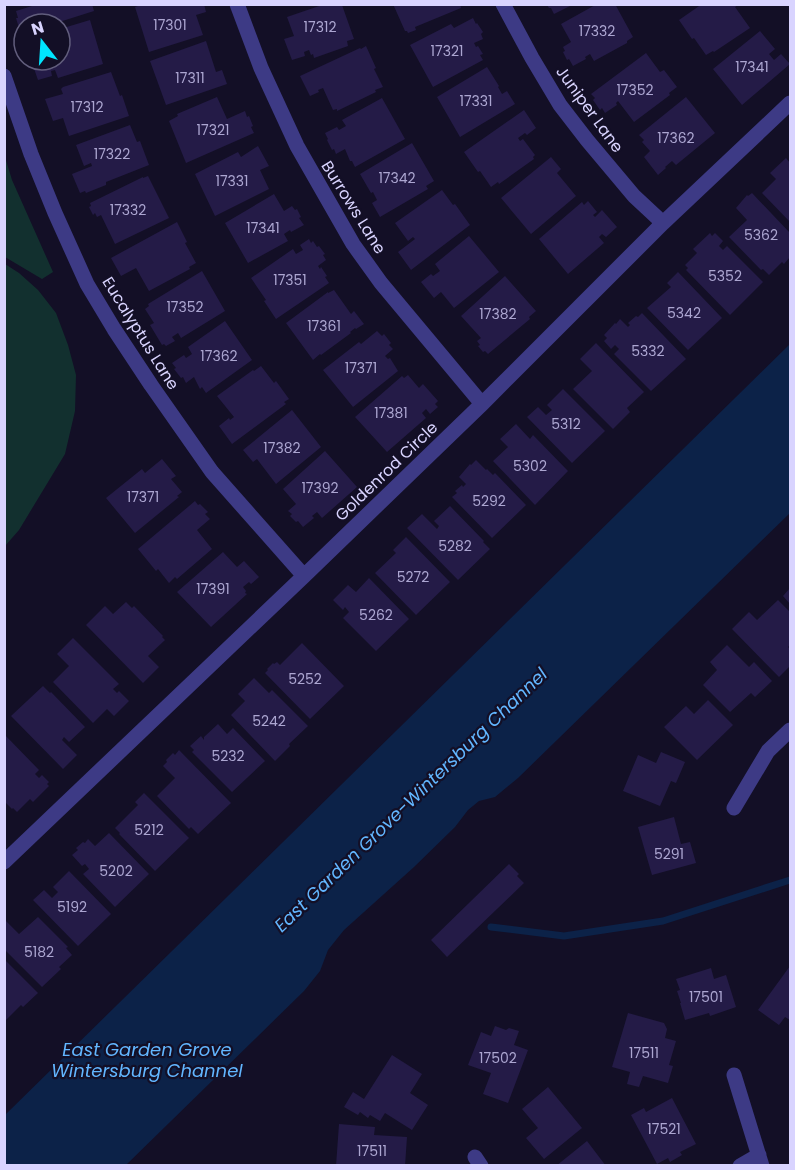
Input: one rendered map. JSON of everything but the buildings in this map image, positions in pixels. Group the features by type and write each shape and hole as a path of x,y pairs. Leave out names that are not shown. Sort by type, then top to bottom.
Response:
{"street":[{"name":"Burrows Lane","path":"237,4 261,68 297,146 353,244 388,291 482,404"},
{"name":"Juniper Lane","path":"503,4 561,105 634,196 663,224"},
{"name":"Eucalyptus Lane","path":"4,76 31,153 87,284 156,393 212,472 304,576"},
{"name":"Goldenrod Circle","path":"4,862 304,576 482,404 663,224 790,103"},
{"path":"734,808 768,752 790,730"},
{"path":"734,1075 760,1160 740,1166"}],"green space":[{"path":"5,157 12,180 53,272 42,279 5,257"},
{"path":"5,264 38,290 56,313 76,375 75,411 65,454 19,530 5,546"}],"water":[{"name":"East Garden Grove Wintersburg Channel","path":"790,344 790,513 518,778 495,797 479,801 468,810 455,827 414,867 344,930 328,950 320,971 304,991 126,1165 5,1165 5,1115"}],"waterway":[{"path":"491,927 564,936 663,921 790,880"}],"water label":[{"name":"East Garden Grove-Wintersburg Channel","path":"411,800"}]}
